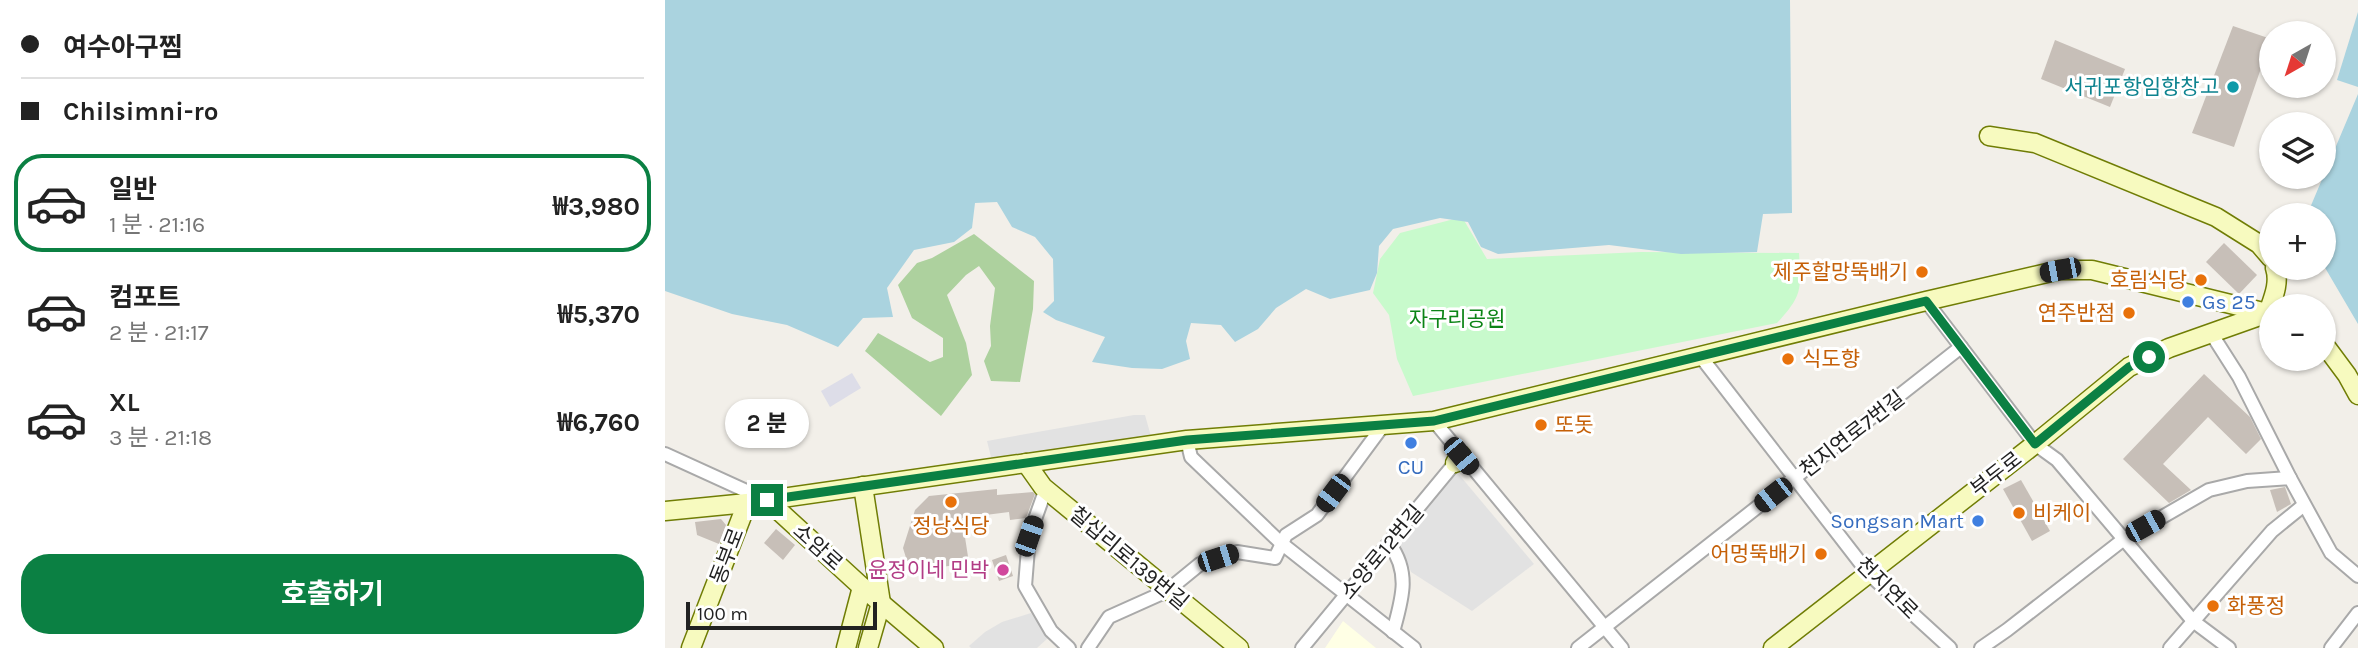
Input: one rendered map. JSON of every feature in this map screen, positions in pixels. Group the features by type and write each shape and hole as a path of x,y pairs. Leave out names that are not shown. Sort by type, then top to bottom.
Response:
{"street":[{"path":"1990,136 2035,143 2206,212 2259,244"},
{"path":"665,511 747,503 1187,440 1434,421 2060,270 2092,270 2259,310"},
{"path":"1926,301 2035,444 2057,460 2193,621 2229,648"},
{"name":"부두로","path":"1773,648 2035,444 2129,367 2169,348 2259,317"},
{"path":"2211,333 2239,377 2331,552 2358,576"},
{"name":"천지연로7번길","path":"1578,648 1961,347"},
{"name":"천지연로","path":"1701,357 1869,574 1950,648"},
{"path":"2336,360 2358,395"},
{"path":"1434,421 1458,459 1622,648"},
{"path":"1089,648 1109,618 1167,591 1200,564 1237,552 1275,558 1286,535 1317,515 1383,427"},
{"path":"1187,440 1191,457 1281,543 1415,648"},
{"path":"665,454 767,500"},
{"name":"소양로12번길","path":"1302,648 1458,459"},
{"name":"칠십리로139번길","path":"1026,463 1047,490 1238,648"},
{"path":"1981,648 2124,539 2209,490 2247,481 2290,478"},
{"path":"863,486 881,603 867,648"},
{"path":"1047,490 1029,536 1025,586 1051,631 1069,648"},
{"name":"소암로","path":"767,500 862,587 934,648"},
{"name":"동부로","path":"691,648 747,503"},
{"path":"2170,648 2272,531 2304,505"},
{"path":"1389,543 1398,555 1403,570 1400,608 1393,632"},
{"path":"846,648 862,587"},
{"path":"2331,648 2358,613"}],"shaded area":[{"path":"852,373 861,388 830,407 821,391"},
{"path":"1145,415 1152,440 992,461 987,441"},
{"path":"1456,471 1534,564 1472,611 1411,572 1400,544"},
{"path":"1031,613 1048,638 1037,648 969,646 1002,622"},
{"path":"1343,621 1376,648 1325,648"}],"green space":[{"name":"자구리공원","path":"1462,217 1487,259 1641,252 1799,253 1799,291 1792,305 1777,323 1413,396 1397,359 1389,315 1373,293 1380,259 1400,233"},
{"path":"974,234 1034,281 1033,309 1020,382 991,381 984,361 991,346 990,326 995,288 979,266 947,295 966,343 972,375 941,416 865,351 878,333 930,362 943,357 943,338 912,318 898,285 917,263 932,258"}],"water":[{"path":"665,0 1790,0 1792,213 1763,214 1757,252 1681,254 1609,245 1498,254 1481,247 1468,222 1440,218 1393,229 1379,246 1377,273 1370,290 1330,299 1306,289 1276,308 1258,329 1235,342 1221,325 1191,323 1186,341 1190,359 1162,369 1092,362 1105,337 1056,320 1043,312 1054,301 1053,259 1035,237 1012,227 997,202 975,203 972,228 954,242 914,250 887,288 893,317 863,318 838,347 787,325 732,314 665,291"},
{"path":"2358,12 2358,87 2337,80"},
{"path":"2358,94 2358,324 2332,280 2336,280 2336,203 2312,203 2318,189 2336,189 2336,146"}],"building":[{"name":"서귀포항임항창고","path":"2233,26 2259,35 2259,74 2234,147 2192,133"},
{"path":"2055,40 2125,69 2110,107 2041,79"},
{"path":"2224,243 2257,275 2239,294 2206,262"},
{"path":"2204,374 2250,417 2261,439 2246,454 2208,417 2163,464 2191,490 2169,503 2123,459"},
{"path":"2021,480 2050,531 2032,541 2003,489"},
{"path":"2285,487 2291,504 2277,512 2270,490"},
{"path":"997,489 997,495 1035,494 1026,518 1010,520 1009,512 962,518 969,563 928,569 927,560 907,561 903,548 915,510 929,496"},
{"path":"721,519 726,525 719,544 697,535 695,522"},
{"path":"776,529 795,545 783,560 764,543"},
{"name":"윤정이네 민박","path":"1006,555 1013,576 999,581 992,560"}],"place":[{"name":"서귀포항임항창고","path":"2233,87"},
{"name":"제주할망뚝배기","path":"1922,272"},
{"name":"호림식당","path":"2201,280"},
{"name":"Gs 25","path":"2188,302"},
{"name":"연주반점","path":"2129,313"},
{"name":"식도향","path":"1788,359"},
{"name":"또돗","path":"1541,425"},
{"name":"CU","path":"1411,443"},
{"name":"정낭식당","path":"951,502"},
{"name":"비케이","path":"2019,513"},
{"name":"Songsan Mart","path":"1978,521"},
{"name":"어멍뚝배기","path":"1821,554"},
{"name":"윤정이네 민박","path":"1003,570"},
{"name":"화풍정","path":"2213,606"}],"route":[{"path":"767,500 1187,440 1434,421 1926,301 2035,444 2129,367 2149,357"}]}
